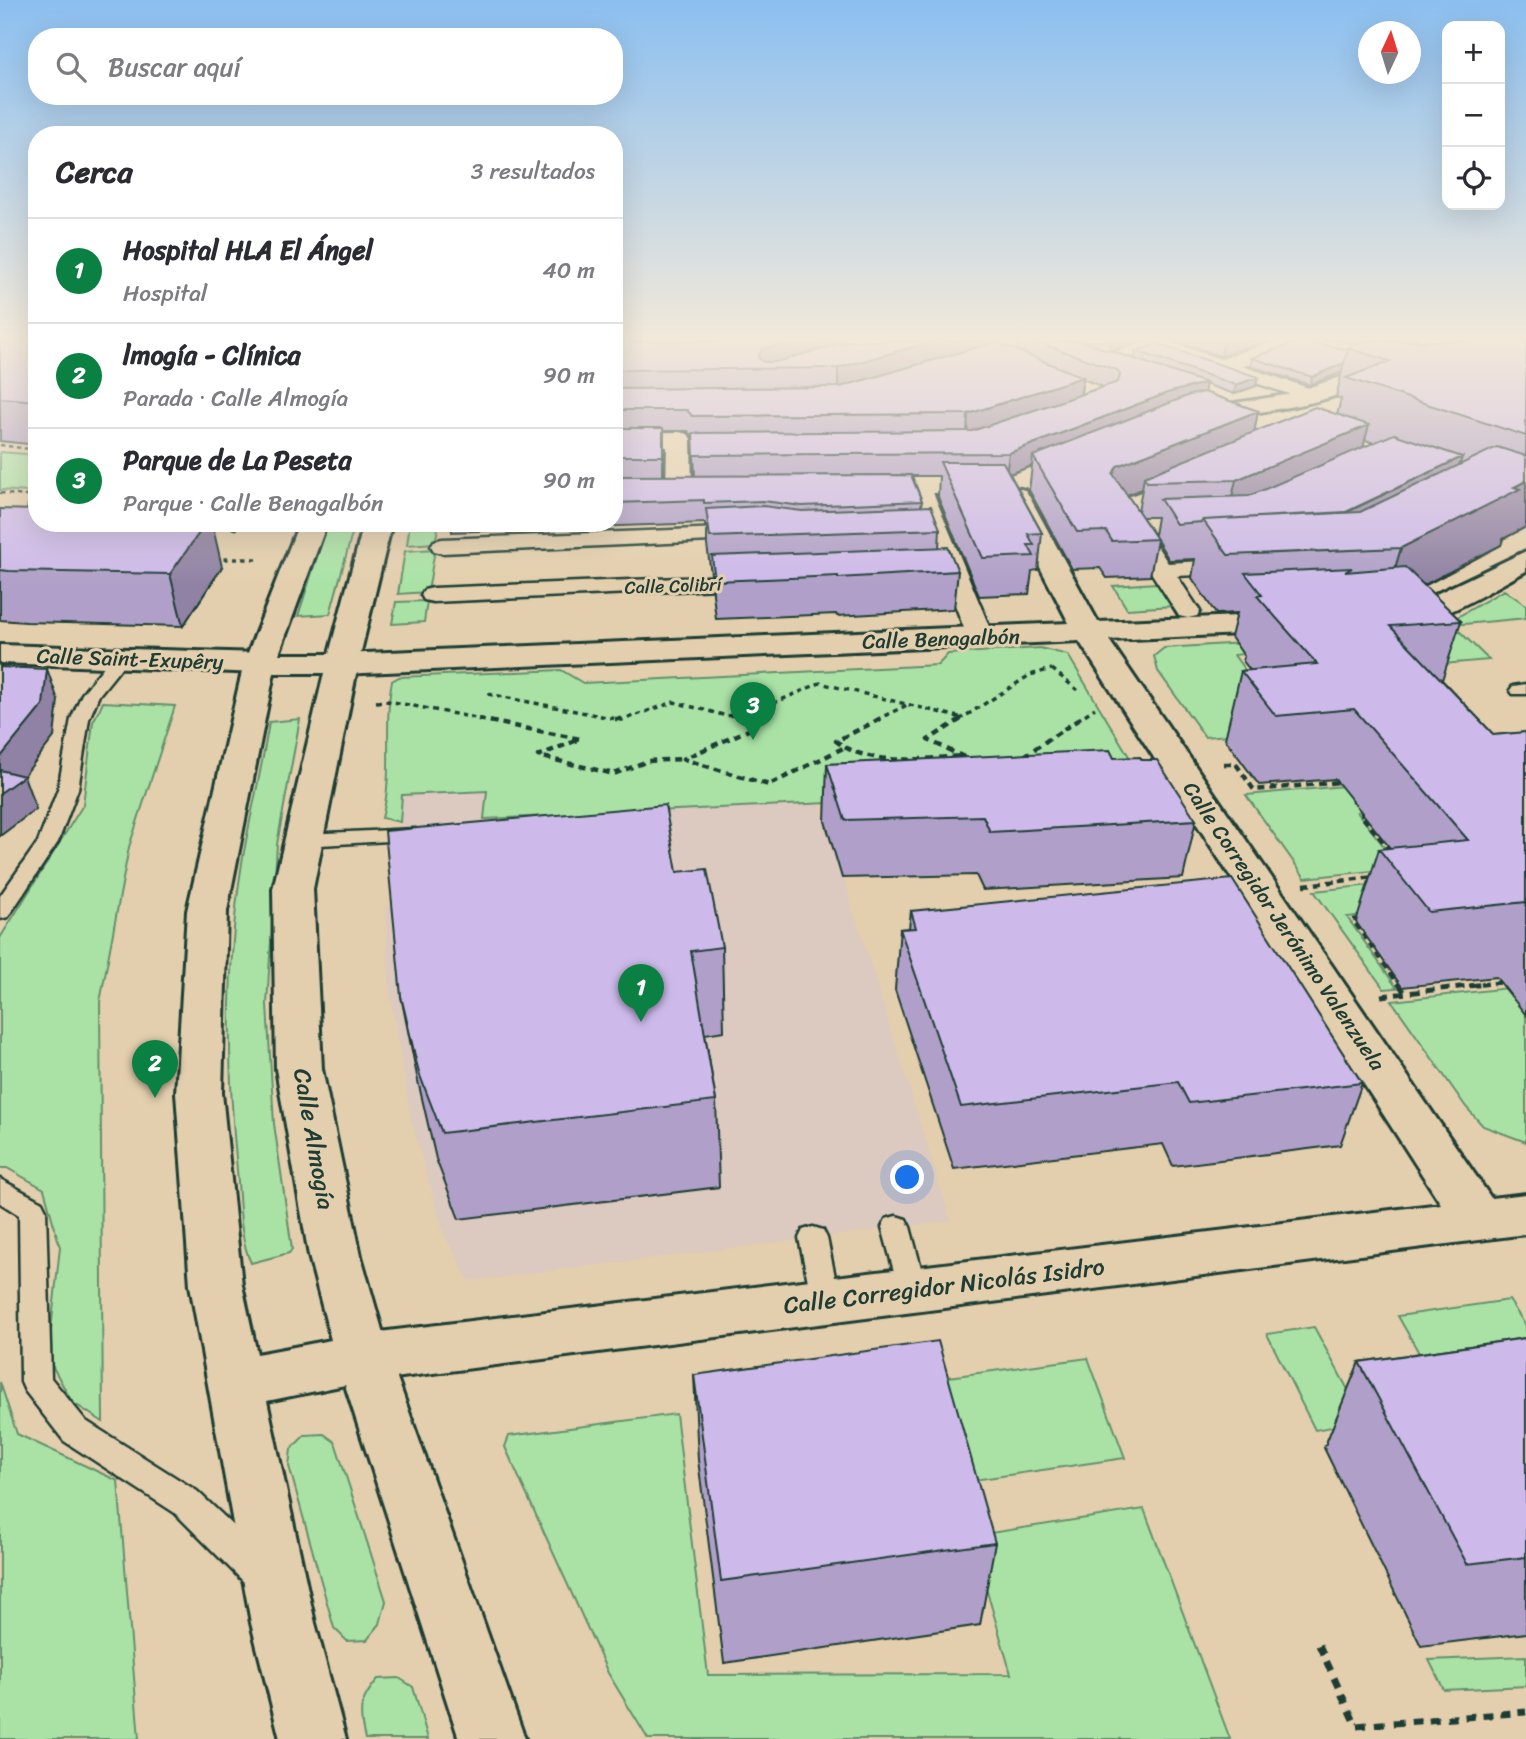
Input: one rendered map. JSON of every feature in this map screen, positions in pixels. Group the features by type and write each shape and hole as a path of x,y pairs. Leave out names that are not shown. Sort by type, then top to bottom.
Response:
{"street":[{"path":"623,440 679,439 685,446 679,487"},
{"path":"1188,611 1121,508 1246,456"},
{"name":"Calle Corregidor Jerónimo Valenzuela","path":"919,485 1019,483 1089,633 1502,1217"},
{"path":"837,486 919,485 981,638"},
{"path":"1133,527 1158,527"},
{"name":"Calle Almogía","path":"377,532 342,664 293,889 299,1069 335,1256 363,1358 492,1739"},
{"path":"911,534 939,533"},
{"path":"442,546 775,535"},
{"path":"307,541 261,663 207,911 199,1093 216,1285 283,1623 313,1739"},
{"path":"1360,620 1413,617 1526,560"},
{"path":"1160,570 1262,565"},
{"path":"928,576 956,575"},
{"name":"Calle Colibrí","path":"433,595 780,582"},
{"name":"Calle Benagalbón","path":"261,663 342,664 1320,622"},
{"name":"Calle Saint-Exupêry","path":"0,654 261,663"},
{"name":"Calle Corregidor Nicolás Isidro","path":"237,1382 363,1358 1502,1217"}],"lane":[{"path":"0,912 48,842 68,789 80,719 91,694 119,659"},
{"path":"304,840 436,834"},
{"path":"0,1189 33,1210 36,1382 75,1432 186,1502 255,1567 283,1623"},
{"path":"896,1227 914,1290"},
{"path":"813,1238 826,1301"}],"path":[{"path":"0,446 28,449"},
{"path":"0,493 28,495"},
{"path":"210,559 307,541"},
{"path":"974,762 928,740 1030,676 1062,666"},
{"path":"1022,757 1098,706 1052,669"},
{"path":"478,692 622,720 674,702 727,716 757,711 820,682 963,718"},
{"path":"376,702 388,701 580,739 538,756 614,774 648,761 683,759 769,785 843,748"},
{"path":"908,704 836,741 843,748 892,761 962,756"},
{"path":"683,759 755,727 757,711"},
{"path":"1224,764 1236,764 1254,790 1349,781"},
{"path":"1374,812 1360,814 1393,853"},
{"path":"1309,884 1384,876"},
{"path":"1366,919 1353,920 1405,993"},
{"path":"1387,994 1513,981"},
{"path":"1318,1645 1356,1726 1526,1712"}],"shaded area":[{"path":"488,791 485,819 820,804 951,1221 469,1281 444,1234 412,1123 390,995 385,906 398,905 402,795"}],"green space":[{"path":"0,452 28,454 28,492 0,490"},
{"path":"325,532 353,532 330,614 298,616"},
{"path":"409,532 437,532 435,543 407,545"},
{"path":"435,549 428,592 398,594 405,551"},
{"path":"1157,583 1173,606 1127,609 1113,586"},
{"path":"1504,590 1526,605 1526,618 1453,625 1489,660 1419,666 1449,622"},
{"path":"427,601 424,622 392,624 396,602"},
{"path":"1244,643 1261,652 1234,655 1272,707 1347,725 1205,737 1158,671 1154,656 1164,648"},
{"path":"1040,648 1068,655 1148,788 484,819 487,791 402,795 400,822 382,818 387,784 389,698 392,681 399,677 561,670 583,683 938,665 948,654"},
{"path":"103,702 175,706 129,847 100,1002 103,1422 72,1402 48,1358 60,1247 44,1189 7,1168 0,1168 0,938 83,805 93,722"},
{"path":"300,719 277,844 267,1004 274,1124 292,1249 289,1253 251,1263 244,1242 241,1218 231,1093 233,939 242,863 269,722"},
{"path":"1498,772 1522,796 1357,812 1401,868 1305,878 1246,795"},
{"path":"1526,869 1526,898 1347,917 1397,988 1384,989 1314,891"},
{"path":"1526,986 1526,1142 1483,1126 1466,1107 1392,1001"},
{"path":"1509,1300 1526,1326 1526,1401 1452,1411 1398,1316"},
{"path":"1314,1327 1365,1421 1315,1430 1267,1334"},
{"path":"1088,1358 1125,1458 953,1483 926,1380"},
{"path":"0,1382 17,1434 118,1481 139,1739 0,1739"},
{"path":"676,1414 708,1675 1011,1674 971,1536 1144,1509 1230,1739 648,1739 608,1673 505,1447 509,1436"},
{"path":"324,1434 335,1442 386,1601 380,1624 367,1640 347,1641 334,1628 289,1466 291,1449 305,1435"},
{"path":"1526,1656 1526,1686 1444,1690 1429,1660"},
{"path":"399,1678 413,1687 428,1739 365,1739 361,1714 367,1694 378,1679"}],"building":[{"path":"998,422 1090,422 1009,453 694,455 693,433 972,431"},
{"path":"1120,422 1229,422 1117,466 1113,474 1157,539 1112,541 1106,531 1077,532 1033,456"},
{"path":"1278,422 1360,422 1369,425 1236,480 1147,482 1144,477"},
{"path":"1483,422 1526,422 1526,436"},
{"path":"623,428 663,428 663,456 623,456"},
{"path":"1394,434 1462,457 1346,512 1176,524 1160,499 1249,496"},
{"path":"1497,447 1526,456 1526,481 1514,487 1520,489 1401,548 1228,555 1203,520 1360,512"},
{"path":"940,462 1003,462 1042,533 1028,534 1034,545 1028,545 1034,556 983,558"},
{"path":"911,475 922,501 802,506 763,501 623,503 623,476"},
{"path":"763,506 802,511 931,506 940,529 710,537 706,509"},
{"path":"0,509 28,510 28,532 200,532 170,574 0,570"},
{"path":"948,547 958,571 838,578 715,581 712,556"},
{"path":"1405,567 1461,621 1390,626 1494,735 1526,732 1526,902 1429,912 1379,849 1468,840 1354,709 1276,716 1241,671 1317,664 1257,596 1262,595 1245,573 1352,568 1345,572"},
{"path":"0,667 47,669 43,705 0,758"},
{"path":"1110,750 1114,758 1140,757 1142,760 1157,760 1196,820 990,832 983,816 845,820 827,764"},
{"path":"0,770 24,776 0,793"},
{"path":"665,805 677,872 707,869 722,947 691,951 716,1101 442,1133 419,1073 401,996 385,831"},
{"path":"1232,879 1362,1083 1189,1103 1178,1082 961,1107 900,929 916,928 911,911"},
{"path":"1526,1338 1526,1557 1467,1564 1359,1362"},
{"path":"938,1341 995,1543 721,1581 694,1375"}],"place":[{"name":"Parque de La Peseta","path":"753,740"},
{"name":"Hospital HLA El Ángel","path":"641,1022"},
{"name":"lmogía - Clínica","path":"155,1098"}]}
